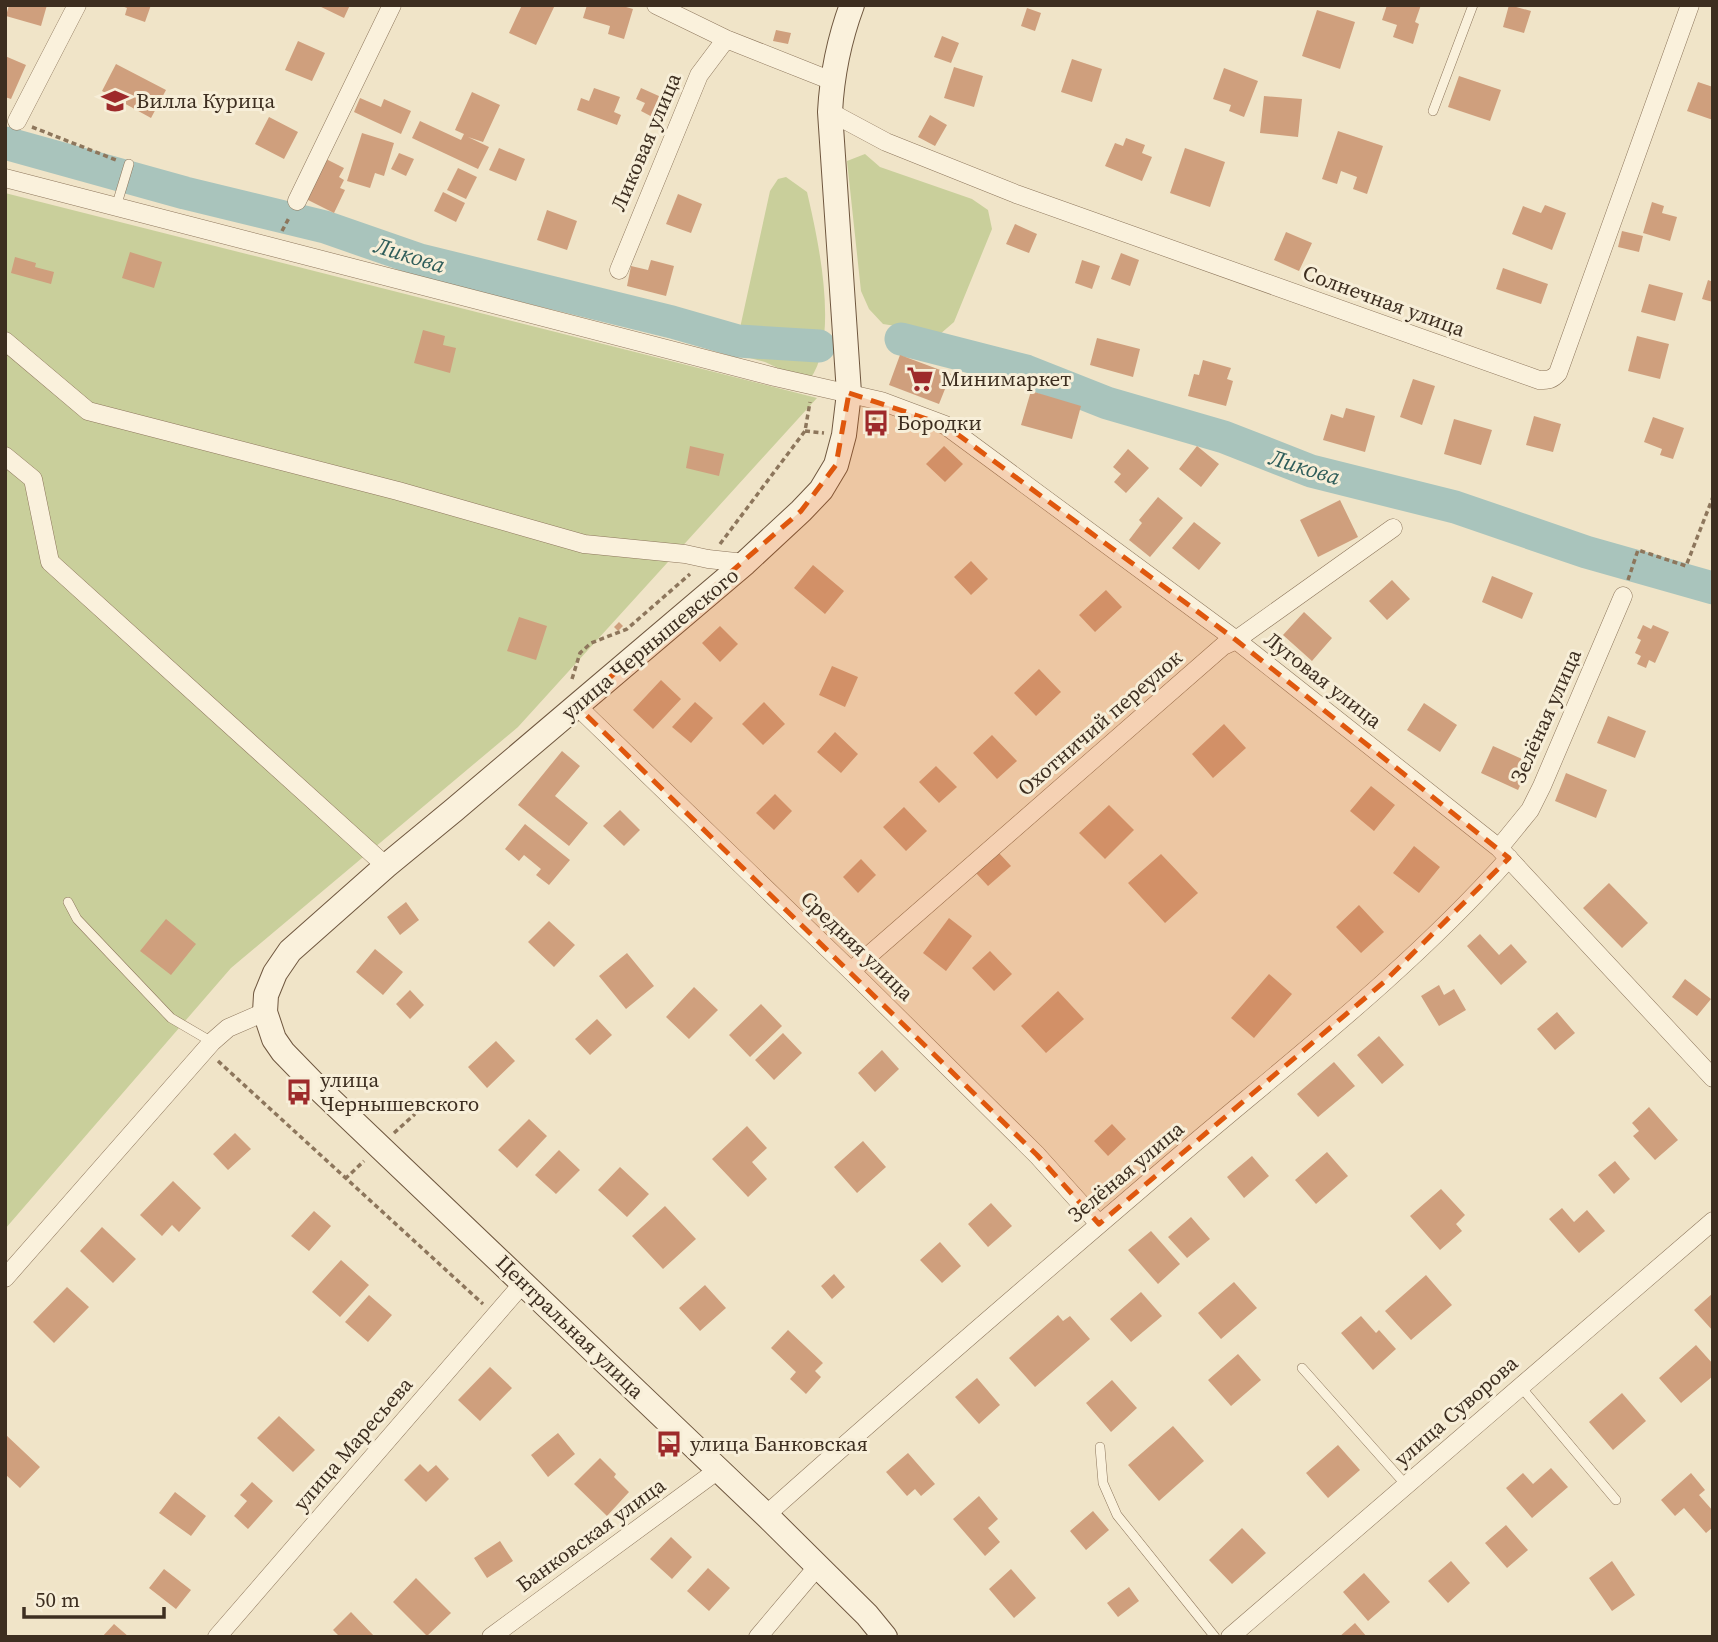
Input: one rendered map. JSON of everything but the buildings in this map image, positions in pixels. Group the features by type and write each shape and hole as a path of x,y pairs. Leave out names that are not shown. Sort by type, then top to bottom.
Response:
{"street":[{"path":"17,121 77,5"},
{"path":"297,201 392,5"},
{"path":"656,5 726,39 832,84 842,34 852,5"},
{"name":"Солнечная улица","path":"830,112 887,142 1016,194 1526,375 1547,380 1558,373 1690,5"},
{"name":"Ликовая улица","path":"619,270 699,75 726,39"},
{"name":"улица Чернышевского","path":"265,1012 266,995 275,973 290,951 386,866 745,563 802,511 821,490 836,466 845,435 849,393 830,112 832,84"},
{"name":"Луговая улица","path":"5,178 118,199 814,386 849,393 903,408 945,425 1236,640 1504,853 1712,1075"},
{"path":"5,341 88,411 398,491 584,544 745,563"},
{"path":"5,456 33,478 50,562 386,866"},
{"name":"Охотничий переулок","path":"851,971 1223,646 1236,640 1393,528"},
{"name":"Зелёная улица","path":"766,1515 1099,1224 1384,982 1489,880 1542,786 1623,596"},
{"name":"Средняя улица","path":"577,706 1037,1155 1099,1224"},
{"path":"7,1272 209,1046 228,1028 265,1012"},
{"name":"Центральная улица","path":"265,1012 274,1038 317,1087 766,1515 867,1615 884,1637"},
{"name":"улица Суворова","path":"1230,1637 1713,1221"},
{"name":"улица Маресьева","path":"217,1637 524,1282"},
{"name":"Банковская улица","path":"491,1637 718,1470"},
{"path":"758,1637 818,1566"}],"lane":[{"path":"1433,111 1473,5"},
{"path":"118,199 129,164"},
{"path":"68,902 77,919 171,1018 209,1046"},
{"path":"1302,1368 1406,1485"},
{"path":"1520,1386 1616,1500"},
{"path":"1100,1447 1103,1483 1117,1515 1215,1637"}],"path":[{"path":"17,121 129,164"},
{"path":"572,678 579,653 591,643 628,629 708,559 805,431 814,386"},
{"path":"1630,574 1638,550 1686,566 1713,497"},
{"path":"209,1046 345,1179 495,1314"},
{"path":"388,1139 415,1114"},
{"path":"345,1179 369,1157"}],"highlighted area":[{"path":"849,393 945,425 1236,640 1509,858 1384,982 1099,1224 1037,1155 577,706 801,511 836,465"}],"green space":[{"path":"865,154 880,167 972,199 988,210 992,229 954,322 939,335 919,338 902,327 883,324 869,309 861,291 847,161"},
{"path":"786,177 807,192 821,261 824,339 819,361 810,379 797,377 765,362 670,337 654,330 643,318 644,310 652,309 723,327 740,328 770,191 778,179"},
{"path":"5,193 817,398 518,727 231,968 5,1229"}],"waterway":[{"name":"Ликова","path":"5,143 185,193 325,227 420,260 672,322 738,341 819,346"},
{"name":"Ликова","path":"901,339 1026,371 1107,403 1224,437 1311,471 1455,507 1586,552 1713,588"}],"place":[{"name":"Вилла Курица","path":"115,101"},
{"name":"Минимаркет","path":"920,379"},
{"name":"Бородки","path":"876,423"},
{"name":"улица Чернышевского","path":"299,1092"},
{"name":"улица Банковская","path":"669,1444"}]}
